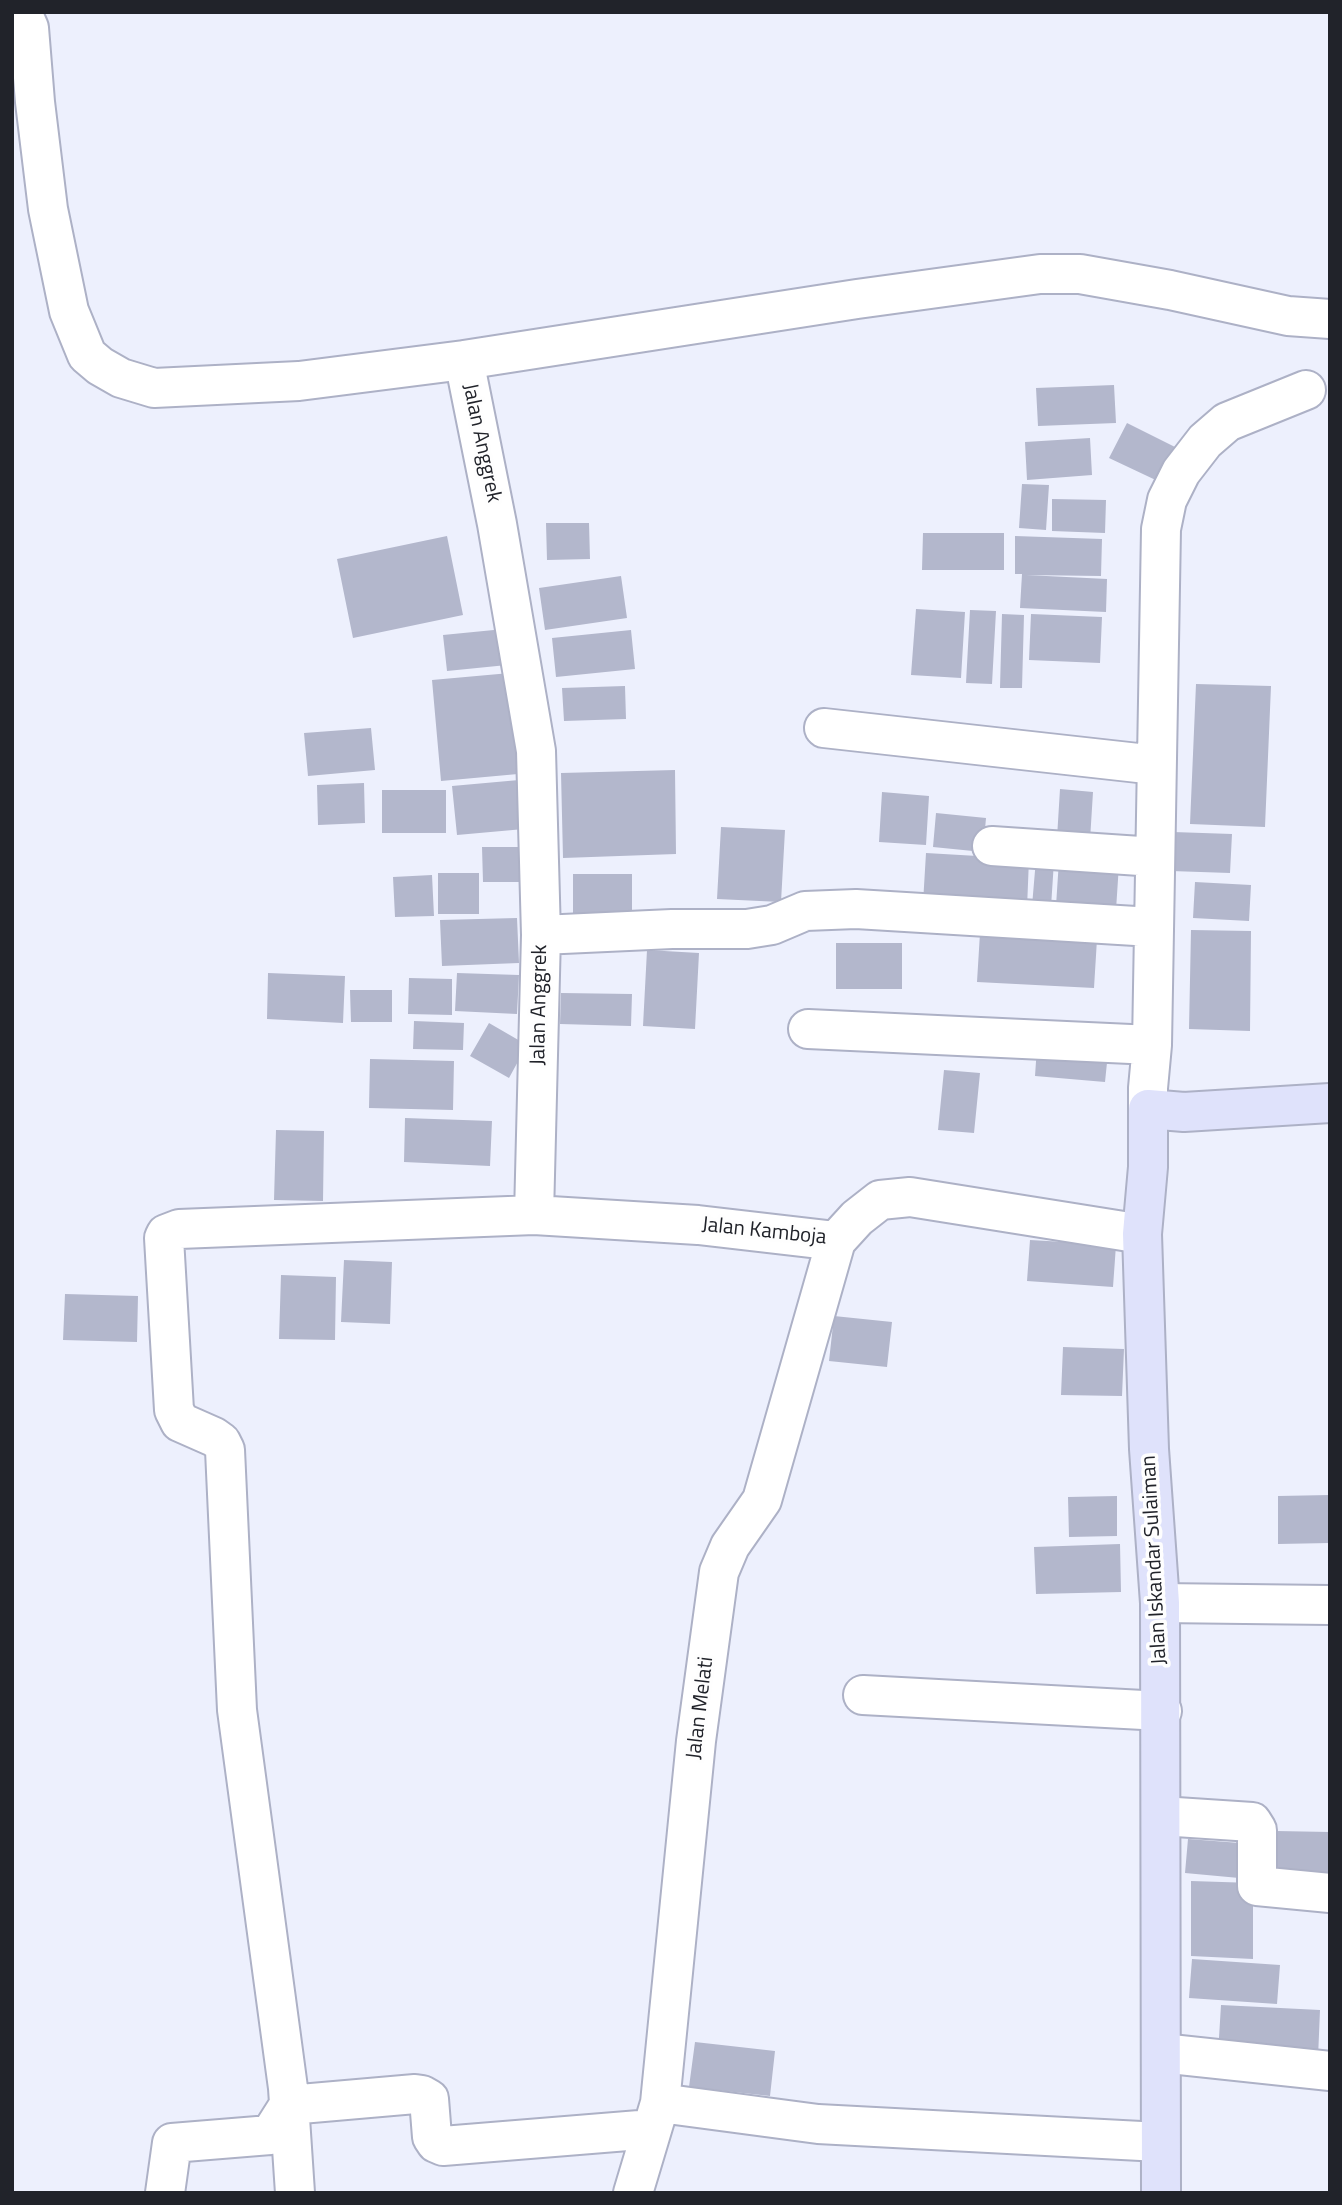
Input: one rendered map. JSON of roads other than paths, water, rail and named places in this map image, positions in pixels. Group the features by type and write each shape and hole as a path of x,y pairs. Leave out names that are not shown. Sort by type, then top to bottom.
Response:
{"street":[{"name":"Jalan Anggrek","path":"23,12 29,28 22,59 34,102 48,209 69,311 87,355 100,366 121,378 155,388 299,381 464,360 498,524 536,751 541,934 534,1215"},
{"path":"464,360 858,299 1040,274 1080,274 1170,290 1288,316 1330,319"},
{"path":"1306,390 1227,422 1205,441 1181,472 1167,500 1161,530 1152,1045 1148,1109 1184,1112 1330,1102"},
{"path":"824,728 1156,765"},
{"path":"992,846 1155,857"},
{"path":"541,934 747,929 772,925 806,911 856,909 1152,927"},
{"path":"808,1029 1152,1045"},
{"name":"Jalan Iskandar Sulaiman","path":"1148,1109 1148,1167 1142,1234 1149,1449 1160,1603 1161,2193"},
{"name":"Jalan Kamboja","path":"289,2105 237,1710 225,1450 221,1442 214,1437 180,1422 174,1410 164,1238 171,1230 534,1215 698,1225 836,1241 858,1217 880,1200 910,1197 1142,1234"},
{"name":"Jalan Melati","path":"634,2193 656,2116 696,1741 719,1572 730,1546 762,1500 836,1241"},
{"path":"1160,1603 1330,1605"},
{"path":"863,1695 1162,1711"},
{"path":"1161,1816 1252,1822 1257,1830 1257,1886 1330,1893"},
{"path":"1161,2053 1330,2071"},
{"path":"289,2105 422,2095 429,2099 432,2137 436,2143 443,2146 656,2116 1160,2142"},
{"path":"165,2193 172,2143 270,2135 289,2105"},
{"path":"289,2105 295,2193"}]}
